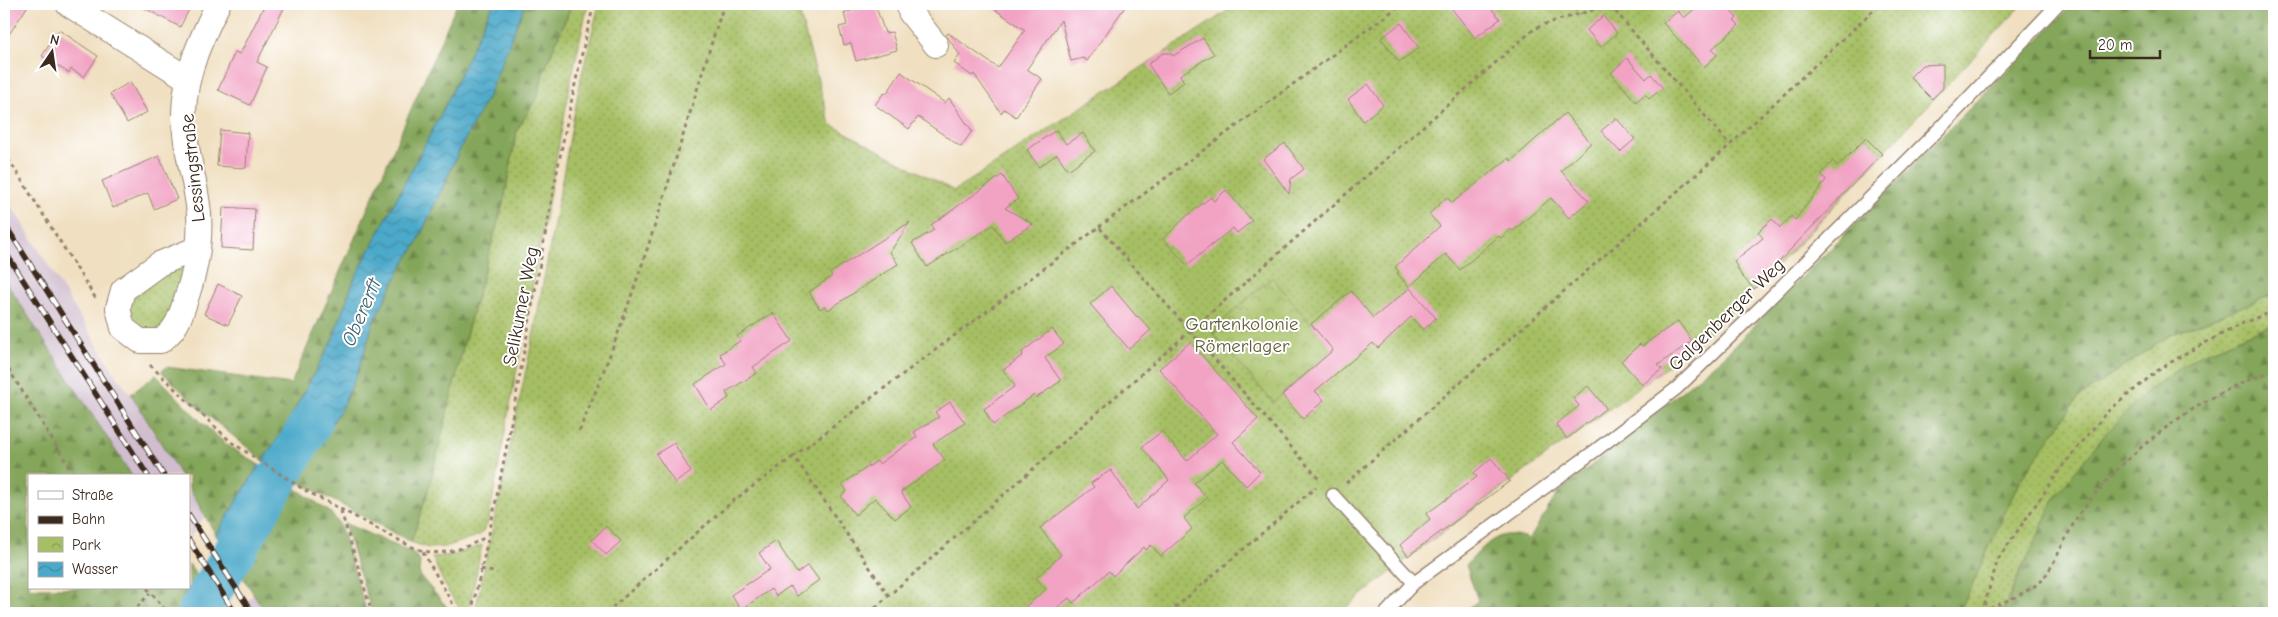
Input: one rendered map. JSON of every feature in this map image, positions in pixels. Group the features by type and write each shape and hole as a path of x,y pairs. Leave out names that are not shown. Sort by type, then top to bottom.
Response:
{"street":[{"path":"68,4 188,79"},
{"name":"Lessingstraße","path":"198,248 199,213 186,148 184,112 188,79 197,47 218,4"},
{"path":"909,4 910,12 936,45"}],"lane":[{"name":"Galgenberger Weg","path":"1386,613 1414,583 1596,450 1677,388 1936,132 2058,4"},
{"path":"1333,495 1414,583"}],"path":[{"name":"Selikumer Weg","path":"471,613 523,365 576,78 594,4"},
{"path":"579,431 596,392 658,220 724,4"},
{"path":"606,613 733,501 1099,227 1402,4"},
{"path":"1567,4 1581,14"},
{"path":"870,613 1534,29 1612,4 1730,145"},
{"path":"1333,495 1730,145 1880,4"},
{"path":"4,152 101,308"},
{"path":"1099,227 1322,482 1169,613"},
{"path":"1982,613 1998,559 2064,464 2107,412 2156,371 2242,324 2274,310"},
{"path":"4,362 74,474"},
{"path":"146,362 231,442 303,489 341,511 423,552 439,554 470,547 487,536"},
{"path":"1982,613 2042,582 2076,520 2092,498 2123,462 2149,439 2204,403 2261,375 2274,371"},
{"path":"794,456 889,596"},
{"path":"341,511 372,613"},
{"path":"423,552 458,613"},
{"path":"481,570 497,573"},
{"path":"148,590 168,613"},
{"path":"132,613 150,593"}],"shaded area":[{"path":"4,194 116,375 143,411 147,422 180,474 131,474 4,279"},
{"path":"190,490 204,517 190,538"},
{"path":"254,593 266,613 239,613"}],"green space":[{"path":"457,4 493,4 444,108 354,280 332,341 285,427 263,460 201,410 161,371 167,367 291,384"},
{"path":"525,4 572,4 543,73 538,95 517,130 504,200 466,335 428,491 411,542 295,480 340,411 358,372 373,323 401,268 416,245 461,147 488,96"},
{"path":"572,4 588,4 571,80 488,523 480,535 445,547 428,548 411,542 428,491 466,335 504,200 517,130 538,95 543,73"},
{"name":"Gartenkolonie Römerlager","path":"599,4 797,4 830,124 954,191 1238,4 2023,4 1770,274 1708,333 1665,368 1425,545 1339,613 481,613 482,611 476,607 535,327 580,82"},
{"path":"2073,4 2274,4 2274,294 2168,336 2078,398 2019,482 1959,613 1461,613 1478,601 1466,565 1480,551 1501,536 1509,535 1529,539 1558,493 1722,358"},
{"path":"177,265 186,272 169,327 143,335 126,322 131,294"},
{"path":"1272,277 1333,350 1273,402 1214,335 1216,327"},
{"path":"4,279 131,474 28,474 28,590 190,590 190,566 220,613 4,613"},
{"path":"2274,294 2274,323 2196,357 2147,391 2021,569 2002,613 1959,613 2019,482 2078,398 2168,336"},
{"path":"2274,323 2274,613 2002,613 2056,496 2102,438 2147,391 2196,357"},
{"path":"156,375 201,422 227,445 259,465 216,535 190,490 190,474 180,474 131,394"},
{"path":"291,485 330,512 340,525 367,613 266,613 239,571"},
{"path":"344,523 413,553 420,561 419,573 422,578 452,613 372,613"},
{"path":"482,545 468,613 463,613 447,590 432,557 454,555"}],"water":[{"path":"493,4 525,4 488,96 461,147 416,245 401,268 373,323 358,372 340,411 295,480 263,460 285,427 332,341 354,280 444,108"},
{"path":"259,465 291,485 239,571 216,535"}],"building":[{"path":"4,4 29,4 4,42"},
{"path":"137,4 192,4 180,27"},
{"path":"265,4 286,4 257,62 267,67 250,105 218,90 235,52 240,54"},
{"path":"875,4 885,33 892,32 897,50 856,61 851,43 844,45 839,27 847,25 844,13"},
{"path":"987,4 1127,4 1087,61 1083,58 1071,61 1061,20 1027,69 1042,79 1016,117 1004,109 1001,113 974,74 972,76 954,63 960,55 946,35 948,33 998,68 1025,30"},
{"path":"1448,4 1488,4 1500,19 1475,38"},
{"path":"1700,4 1724,4 1737,18 1734,20 1739,25 1712,49 1717,55 1704,67 1663,23 1678,11 1684,18"},
{"path":"1603,16 1617,33 1601,47 1587,30"},
{"path":"1401,23 1419,48 1399,62 1381,38"},
{"path":"59,30 98,56 84,77 71,69 69,73 42,56"},
{"path":"1203,38 1214,54 1180,75 1184,82 1168,93 1148,64 1163,53 1171,53 1173,56"},
{"path":"1627,58 1646,79 1651,74 1663,88 1649,99 1645,94 1636,102 1611,73"},
{"path":"1943,64 1943,88 1932,99 1910,77 1922,65"},
{"path":"901,72 945,103 949,98 972,131 961,147 918,117 909,129 875,105 883,94 887,93"},
{"path":"130,82 147,112 127,123 110,94"},
{"path":"1368,84 1383,105 1363,121 1348,99"},
{"path":"1565,113 1591,143 1561,171 1589,201 1569,218 1551,198 1513,231 1511,229 1501,238 1499,236 1460,270 1446,254 1409,287 1397,273 1399,272 1395,267 1440,226 1429,214 1447,197 1452,203 1509,158 1511,161"},
{"path":"1616,118 1635,139 1620,152 1601,131"},
{"path":"220,130 248,133 246,168 217,166"},
{"path":"1056,130 1066,144 1083,133 1095,151 1068,170 1057,154 1039,167 1027,150"},
{"path":"1866,138 1882,154 1771,270 1773,272 1754,289 1741,275 1734,261 1763,238 1758,232 1772,219 1780,228 1791,216 1795,220 1826,180 1821,174 1833,161 1838,166"},
{"path":"1285,143 1304,169 1291,179 1289,194 1263,159"},
{"path":"159,156 177,199 154,209 148,193 113,208 102,181"},
{"path":"1002,175 1018,199 1005,208 1033,224 1005,242 993,225 927,267 912,243 934,230 931,225"},
{"path":"1226,190 1252,221 1237,233 1233,228 1187,265 1163,239 1188,215 1211,197 1214,201"},
{"path":"223,207 255,209 253,250 221,248"},
{"path":"910,222 890,252 898,264 828,310 825,306 820,309 809,292 832,276 830,273"},
{"path":"218,284 242,296 228,325 204,314"},
{"path":"1111,286 1137,317 1151,330 1129,349 1090,304"},
{"path":"1410,288 1436,318 1423,330 1411,317 1378,348 1373,343 1315,391 1324,400 1303,419 1282,395 1333,350 1311,324 1351,291 1373,318"},
{"path":"773,313 792,341 753,367 757,373 726,392 729,398 711,410 695,384 726,364 720,354 740,341 737,336"},
{"path":"1678,321 1692,341 1658,365 1662,369 1642,385 1621,361 1640,344 1642,346"},
{"path":"1052,329 1064,344 1045,358 1061,381 1036,398 1034,395 993,425 984,409 1015,386 1003,370 1023,355 1022,352"},
{"path":"1190,342 1258,419 1233,442 1260,472 1246,486 1222,460 1194,483 1207,498 1184,518 1192,529 1161,556 1151,545 1146,550 1144,547 1113,576 1109,571 1073,603 1069,598 1050,613 1018,613 1046,589 1036,578 1061,555 1040,528 1094,487 1091,483 1111,470 1137,509 1169,480 1142,447 1162,431 1187,461 1217,434 1159,369"},
{"path":"1588,386 1606,408 1567,439 1556,424 1579,406 1573,398"},
{"path":"950,402 965,423 933,444 945,460 901,492 911,507 895,519 875,498 855,515 841,496 847,491 842,484 877,461 879,464 917,437 914,432 939,417 935,412"},
{"path":"674,443 691,472 675,483 656,454"},
{"path":"1491,458 1510,481 1408,556 1400,545 1430,519 1426,514 1477,477 1474,473"},
{"path":"606,526 621,541 606,555 592,540"},
{"path":"776,541 797,573 808,565 819,580 797,596 790,586 776,596 771,589 741,610 731,595 770,569 759,553"}],"waterway":[{"name":"Obererft","path":"198,613 311,423"}],"railway":[{"path":"4,223 163,474"},
{"path":"4,250 147,474"},
{"path":"190,517 252,613"},
{"path":"190,542 235,613"}]}
